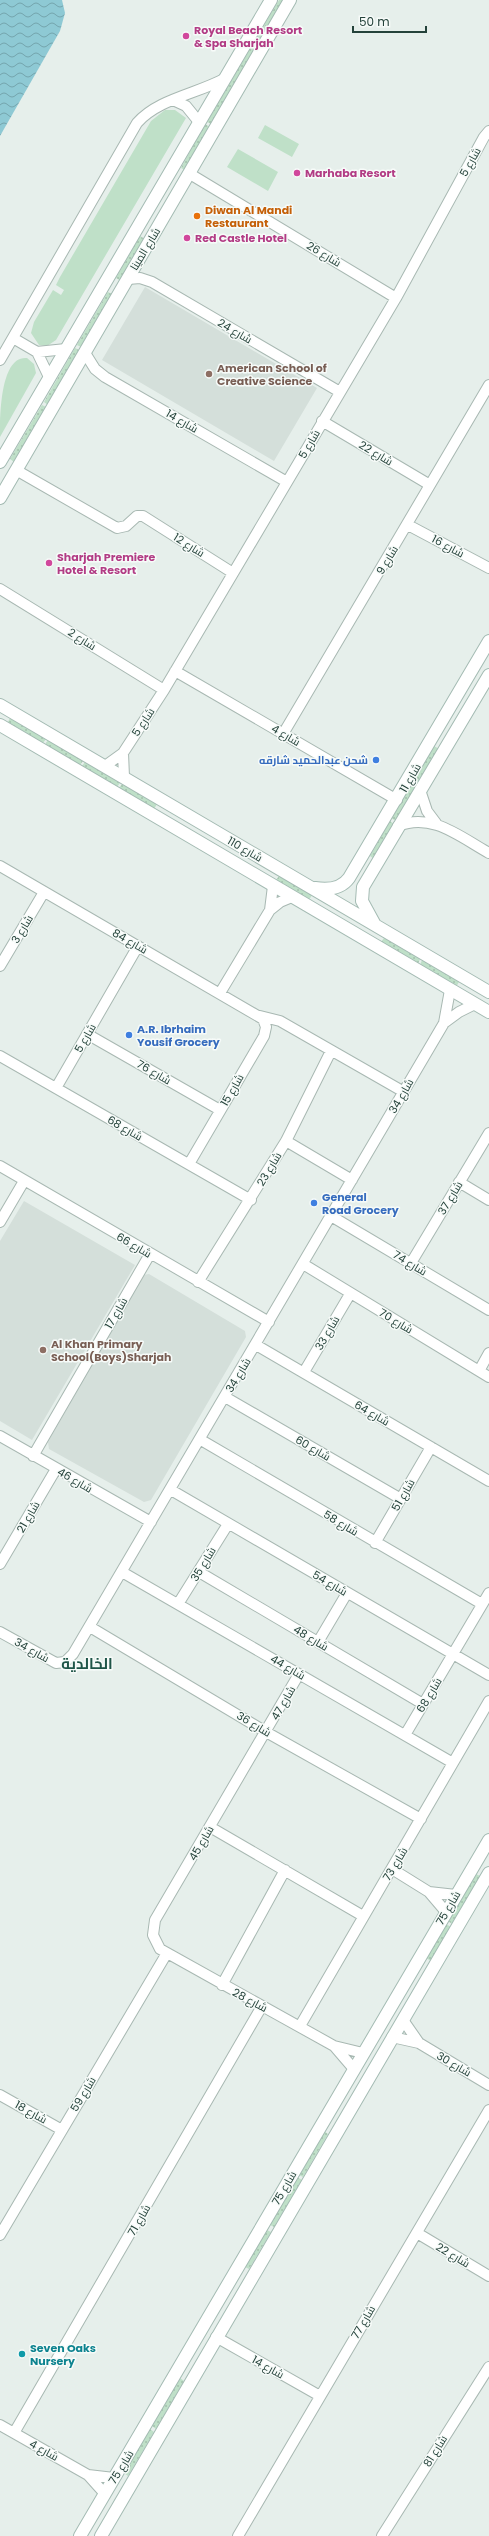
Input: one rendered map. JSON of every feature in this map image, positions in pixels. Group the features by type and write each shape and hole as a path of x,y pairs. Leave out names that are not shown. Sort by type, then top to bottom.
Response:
{"main road":[{"name":"شارع المينا","path":"0,462 271,0"},
{"name":"شارع المينا","path":"0,498 290,0"},
{"path":"153,235 149,233 148,227 164,197 163,184"},
{"name":"شارع 11","path":"312,888 333,888 347,881 397,800 489,642"},
{"name":"شارع 11","path":"376,926 365,908 362,892 398,826 446,749 489,675"},
{"path":"446,749 444,735 459,706 458,695"},
{"name":"شارع 110","path":"0,705 489,992"},
{"name":"شارع 110","path":"0,725 489,1012"},
{"path":"195,839 205,834 239,854 256,855"},
{"path":"347,928 356,926 373,934 376,931 376,926"},
{"name":"شارع 75","path":"80,2536 218,2302 353,2068 394,2004 456,1894 489,1840"},
{"name":"شارع 75","path":"101,2536 358,2094 489,1873"},
{"path":"392,2037 388,2033 388,2027 396,2010 394,2004"},
{"path":"358,2094 356,2084 366,2063 363,2053"},
{"path":"214,2341 208,2335 219,2314 218,2302"},
{"path":"108,2524 107,2512 117,2490 114,2478"}],"street":[{"path":"0,360 133,128 150,110 224,79"},
{"path":"173,100 186,106 199,122"},
{"name":"شارع 5","path":"105,766 123,753 164,690 396,298 484,137 489,131"},
{"name":"شارع 26","path":"190,174 396,298"},
{"name":"شارع 24","path":"128,279 140,278 152,282 340,392"},
{"path":"13,338 37,352 49,377"},
{"path":"37,352 66,349"},
{"name":"شارع 14","path":"85,352 95,369 105,377 287,482"},
{"name":"شارع 9","path":"284,734 489,385"},
{"name":"شارع 22","path":"322,421 430,485"},
{"name":"شارع 12","path":"16,470 117,528 126,526 137,516 145,518 233,573"},
{"name":"شارع 16","path":"408,525 489,568"},
{"name":"شارع 2","path":"0,589 164,690"},
{"name":"شارع 4","path":"175,671 397,800"},
{"path":"123,753 124,778"},
{"path":"420,790 427,811 436,823"},
{"path":"398,826 417,821 436,823 489,853"},
{"name":"شارع 84","path":"0,866 260,1016 280,1021 404,1092"},
{"path":"270,910 273,886"},
{"name":"شارع 3","path":"0,966 44,892"},
{"path":"220,993 270,910 280,902 292,897"},
{"name":"شارع 5","path":"56,1088 138,946"},
{"name":"شارع 34","path":"0,1632 43,1658 60,1664 71,1657 201,1440 444,1023 450,990"},
{"name":"شارع 34","path":"444,1023 459,1012 475,1004"},
{"name":"شارع 15","path":"188,1164 266,1032 265,1023 260,1016"},
{"name":"شارع 76","path":"87,1034 220,1110"},
{"name":"شارع 23","path":"198,1282 251,1200 286,1141 331,1051"},
{"name":"شارع 68","path":"0,1056 251,1200"},
{"name":"شارع 37","path":"411,1263 489,1133"},
{"path":"286,1141 352,1180"},
{"name":"شارع 66","path":"0,1166 269,1322"},
{"path":"0,1222 24,1181"},
{"path":"459,1182 489,1200"},
{"name":"شارع 74","path":"331,1216 489,1310"},
{"name":"شارع 17","path":"33,1456 150,1254"},
{"name":"شارع 70","path":"303,1264 350,1294 489,1377"},
{"name":"شارع 33","path":"304,1372 350,1294"},
{"name":"شارع 64","path":"256,1345 489,1481"},
{"path":"479,1370 489,1353"},
{"name":"شارع 60","path":"225,1397 401,1499"},
{"name":"شارع 46","path":"0,1436 151,1522"},
{"name":"شارع 58","path":"201,1440 375,1543 482,1604"},
{"name":"شارع 51","path":"375,1543 431,1447"},
{"name":"شارع 21","path":"1,1562 56,1469"},
{"name":"شارع 54","path":"170,1490 489,1676"},
{"name":"شارع 35","path":"178,1604 228,1524"},
{"name":"شارع 44","path":"122,1572 453,1763"},
{"name":"شارع 48","path":"199,1572 423,1704"},
{"path":"318,1642 347,1592"},
{"name":"شارع 68","path":"405,1735 489,1593"},
{"name":"شارع 36","path":"90,1627 266,1732 421,1819"},
{"name":"شارع 47","path":"266,1732 299,1674"},
{"name":"شارع 73","path":"300,2026 489,1701"},
{"name":"شارع 45","path":"166,1953 155,1943 153,1929 155,1920 266,1732"},
{"path":"210,1827 363,1916"},
{"path":"392,1869 429,1892 446,1912"},
{"path":"222,1985 285,1870"},
{"path":"429,1892 456,1894"},
{"name":"شارع 28","path":"166,1953 334,2046 363,2053"},
{"name":"شارع 59","path":"0,2235 166,1953"},
{"name":"شارع 71","path":"14,2433 262,2006"},
{"name":"شارع 30","path":"402,2020 419,2043"},
{"name":"شارع 30","path":"392,2037 419,2043 489,2085"},
{"name":"شارع 28","path":"334,2046 353,2068"},
{"name":"شارع 18","path":"0,2095 62,2130"},
{"name":"شارع 77","path":"238,2536 489,2110"},
{"name":"شارع 22","path":"417,2233 489,2276"},
{"name":"شارع 14","path":"214,2341 320,2396"},
{"name":"شارع 81","path":"382,2536 489,2367"},
{"name":"شارع 4","path":"0,2425 88,2474 114,2478"},
{"name":"شارع 4","path":"88,2474 105,2494"}],"shaded area":[{"name":"American School of Creative Science","path":"145,287 317,388 274,461 102,360"},
{"name":"Al Khan Primary School(Boys)Sharjah","path":"24,1201 135,1265 32,1440 0,1421 0,1241"},
{"path":"149,1274 245,1331 246,1337 151,1500 144,1502 49,1449 48,1442 143,1275"}],"green space":[{"path":"279,0 285,0 211,124 207,122"},
{"path":"165,110 175,110 186,118 56,340 47,346 39,345 31,333 34,322 53,290 61,295 64,290 56,285 60,277 151,121"},
{"path":"205,124 210,127 185,170 181,168"},
{"path":"265,125 299,144 292,157 258,138"},
{"path":"238,149 278,172 268,191 227,167"},
{"path":"140,236 145,239 121,281 116,278"},
{"path":"108,292 112,294 81,347 77,345"},
{"path":"75,348 79,350 48,405 44,402"},
{"path":"27,358 34,364 36,373 0,437 1,402 7,376 11,366 18,360"},
{"path":"42,405 46,407 14,462 10,459"},
{"path":"10,718 46,739 43,743 8,722"},
{"path":"48,740 83,761 80,765 45,745"},
{"path":"434,746 439,749 419,784 414,781"},
{"path":"85,762 120,783 117,787 82,766"},
{"path":"412,783 417,786 396,821 391,818"},
{"path":"122,784 157,804 154,809 119,788"},
{"path":"390,821 394,824 374,859 370,856"},
{"path":"279,876 312,895 309,900 276,880"},
{"path":"384,938 420,959 418,964 381,942"},
{"path":"422,960 459,982 456,987 420,965"},
{"path":"476,1874 480,1876 452,1924 448,1921"},
{"path":"446,1924 451,1927 431,1961 426,1958"},
{"path":"324,2131 328,2134 303,2177 299,2175"},
{"path":"297,2177 302,2180 274,2227 270,2225"},
{"path":"267,2230 271,2232 249,2269 245,2267"},
{"path":"180,2378 184,2381 156,2429 152,2426"},
{"path":"150,2429 154,2432 128,2476 124,2473"}],"water":[{"path":"0,0 62,0 65,13 60,31 0,136"}],"place":[{"name":"Royal Beach Resort & Spa Sharjah","path":"186,36"},
{"name":"Marhaba Resort","path":"297,173"},
{"name":"Diwan Al Mandi Restaurant","path":"197,216"},
{"name":"Red Castle Hotel","path":"187,238"},
{"name":"American School of Creative Science","path":"209,374"},
{"name":"Sharjah Premiere Hotel & Resort","path":"49,563"},
{"name":"شحن عبدالحميد شارقه","path":"376,760"},
{"name":"A.R. Ibrhaim Yousif Grocery","path":"129,1035"},
{"name":"General Road Grocery","path":"314,1203"},
{"name":"Al Khan Primary School(Boys)Sharjah","path":"43,1350"},
{"name":"Seven Oaks Nursery","path":"22,2354"}],"district":[{"name":"الخالدية","path":"87,1664"}]}
